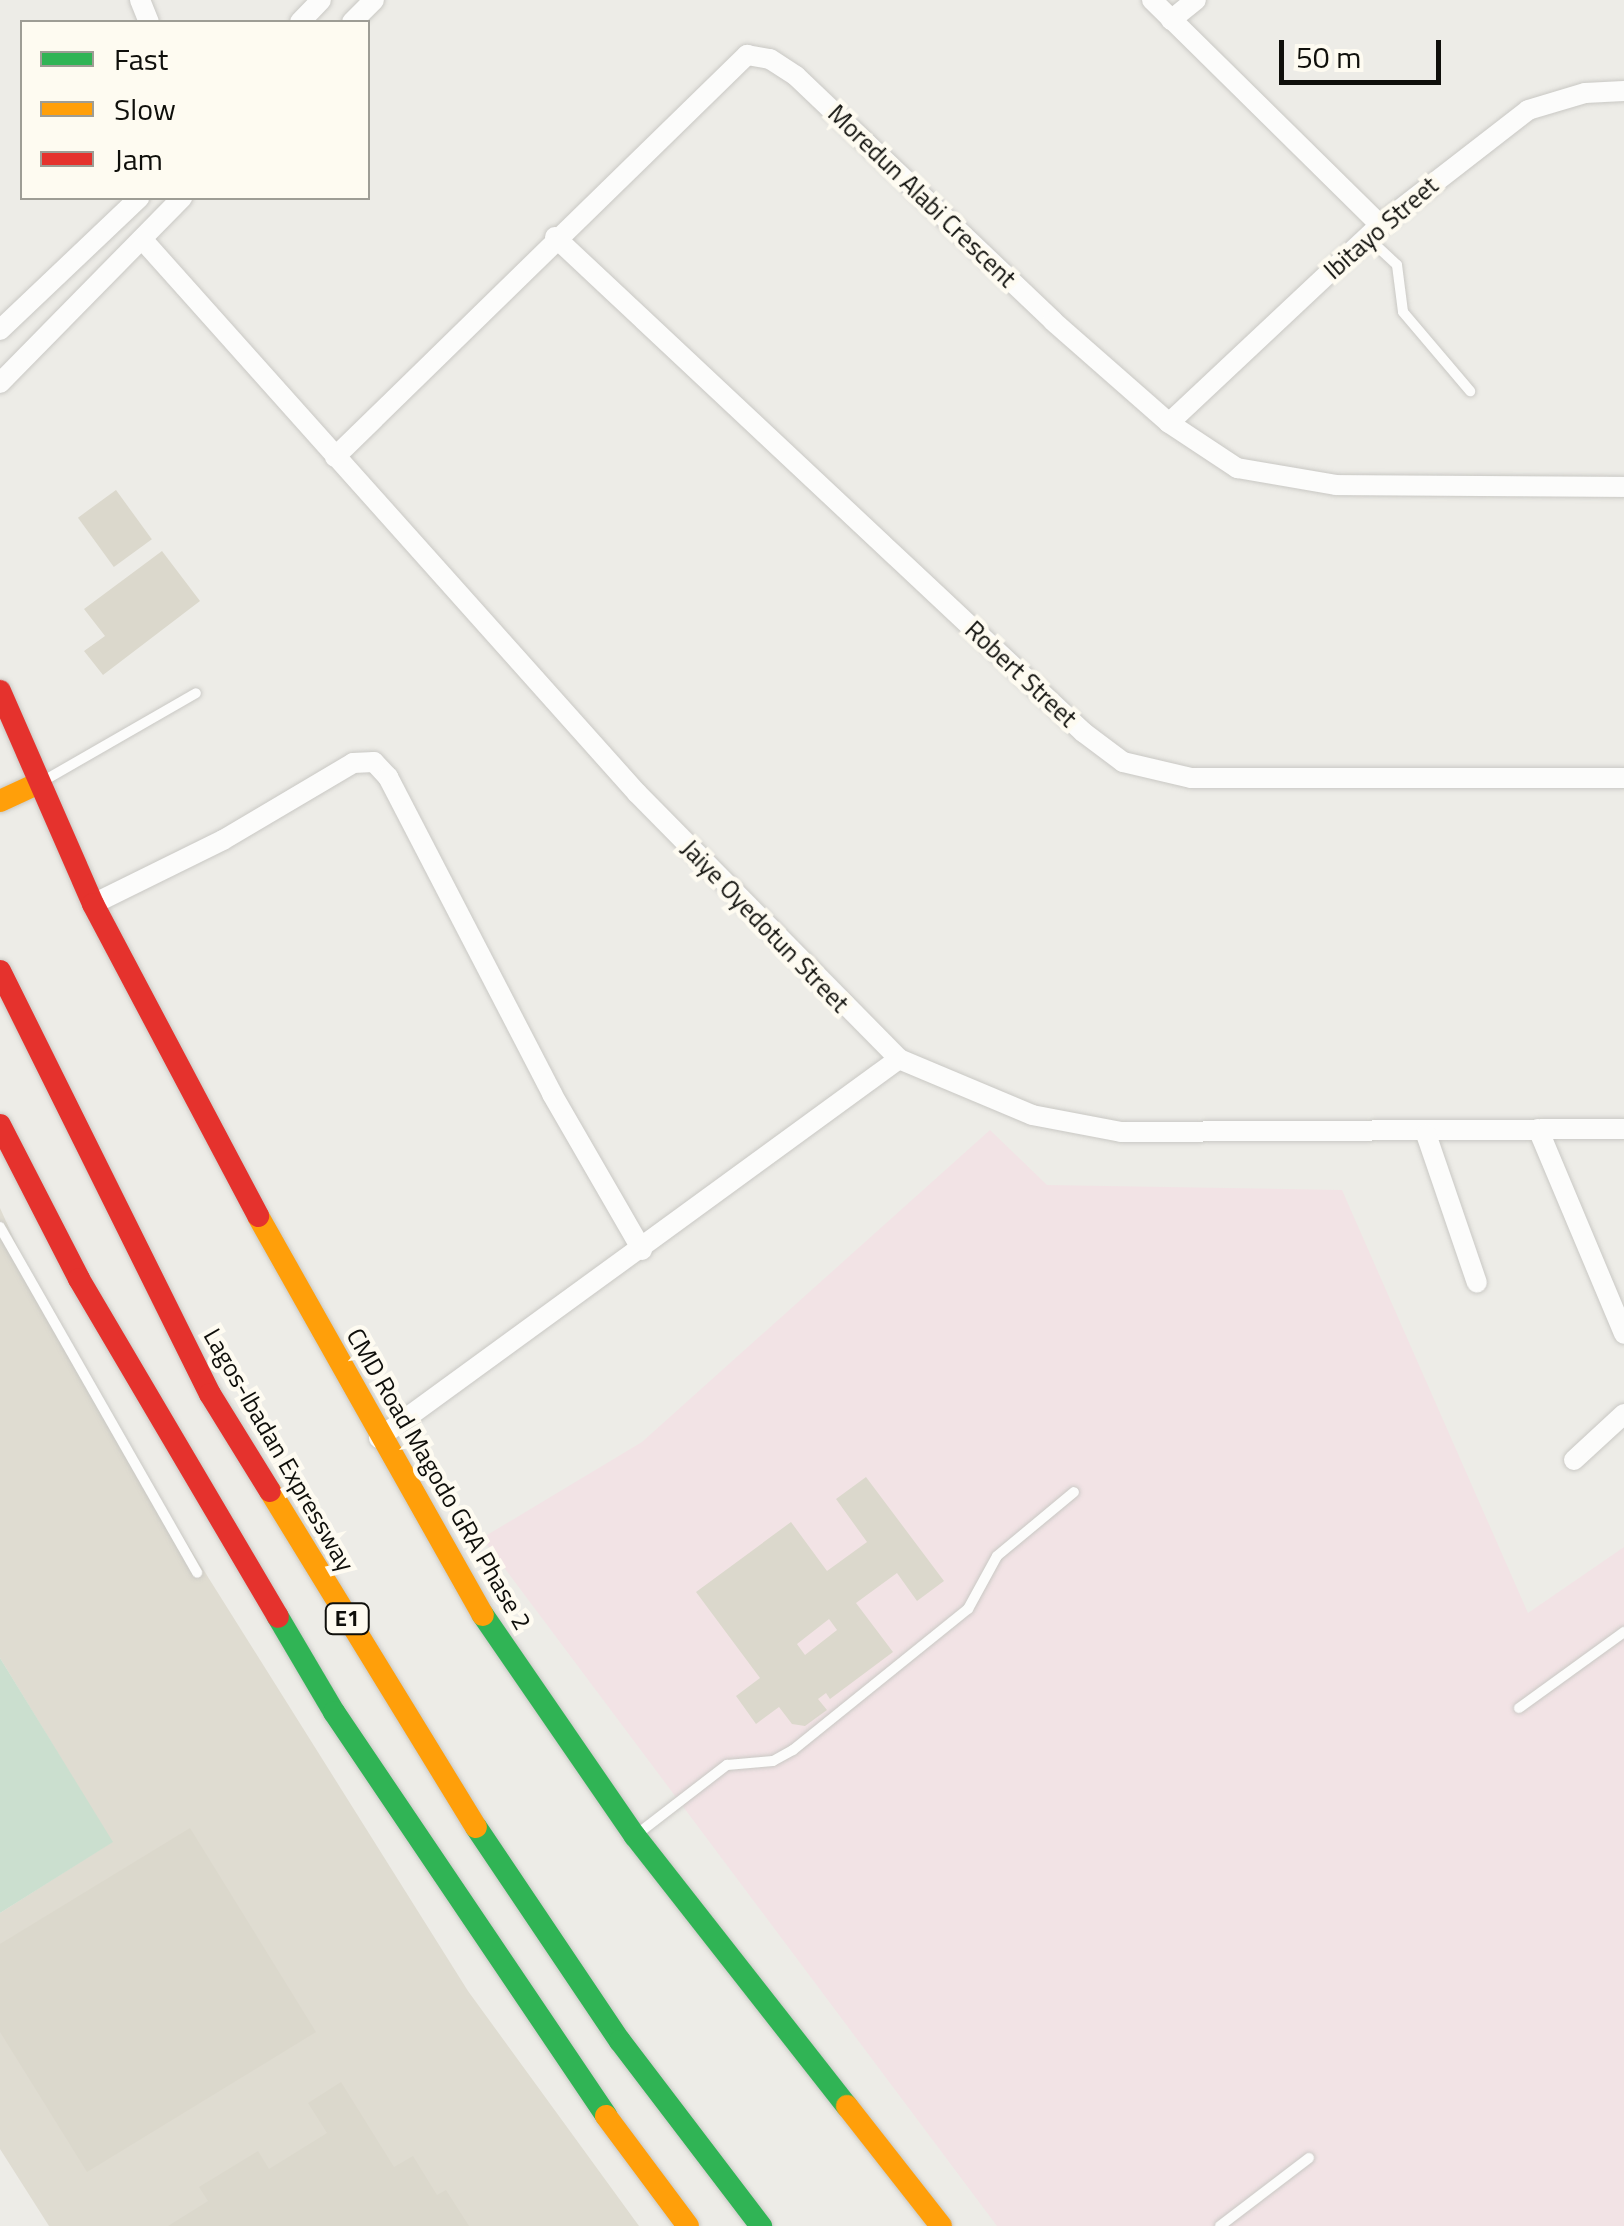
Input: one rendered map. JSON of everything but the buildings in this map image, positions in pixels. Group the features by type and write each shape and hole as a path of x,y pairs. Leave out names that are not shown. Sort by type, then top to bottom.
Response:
{"main road":[{"name":"CMD Road Magodo GRA Phase 2","path":"0,692 93,904 379,1438 508,1655 636,1836 941,2226"},
{"path":"0,801 39,783"},
{"name":"Lagos-Ibadan Expressway","path":"0,970 220,1412 479,1832 620,2041 761,2226"},
{"name":"E1","path":"0,1125 78,1279 334,1712 572,2072 688,2226"}],"street":[{"path":"302,20 321,0"},
{"path":"354,20 374,0"},
{"path":"1152,0 1373,231"},
{"path":"1170,20 1196,0"},
{"name":"Moredun Alabi Crescent","path":"335,457 728,66 747,55 770,59 796,76 1169,423 1237,468 1336,485 1624,488"},
{"name":"Ibitayo Street","path":"1169,423 1373,231 1528,110 1585,93 1624,91"},
{"path":"0,330 136,200"},
{"path":"0,383 180,200"},
{"name":"Robert Street","path":"555,237 1068,719 1123,762 1191,778 1624,778"},
{"name":"Jaiye Oyedotun Street","path":"142,239 637,793 899,1059 1032,1115 1121,1132 1426,1134 1624,1128"},
{"path":"20,312 48,337"},
{"path":"93,904 223,840 352,763 374,762 388,777 552,1094 642,1250"},
{"path":"379,1438 899,1059"},
{"path":"1538,1129 1624,1334"},
{"path":"1426,1134 1477,1283"},
{"path":"1574,1460 1624,1414"}],"lane":[{"path":"1373,231 1397,266 1403,312 1470,391"},
{"path":"39,783 196,694"},
{"path":"0,1227 197,1573"},
{"path":"636,1836 728,1765 773,1761 793,1750 968,1610 997,1556 1074,1492"},
{"path":"1519,1708 1624,1632"},
{"path":"1220,2226 1309,2158"}],"shaded area":[{"path":"990,1130 1047,1185 1342,1190 1528,1613 1624,1547 1624,2226 997,2226 482,1538 642,1442"},
{"path":"0,1208 61,1343 468,1991 639,2226 49,2226 0,2149 0,1913 112,1842 0,1658"}],"green space":[{"path":"0,1658 113,1842 0,1913"}],"traffic: fast":[{"path":"483,1615 635,1836 847,2106"},
{"path":"278,1617 334,1712 606,2116"},
{"path":"476,1827 620,2041 761,2226"}],"traffic: slow":[{"path":"0,801 39,783"},
{"path":"258,1216 483,1615"},
{"path":"270,1491 476,1827"},
{"path":"847,2106 941,2226"},
{"path":"606,2116 688,2226"}],"traffic: jam":[{"path":"0,691 93,904 258,1216"},
{"path":"0,971 210,1394 270,1491"},
{"path":"0,1125 79,1279 278,1617"}]}
